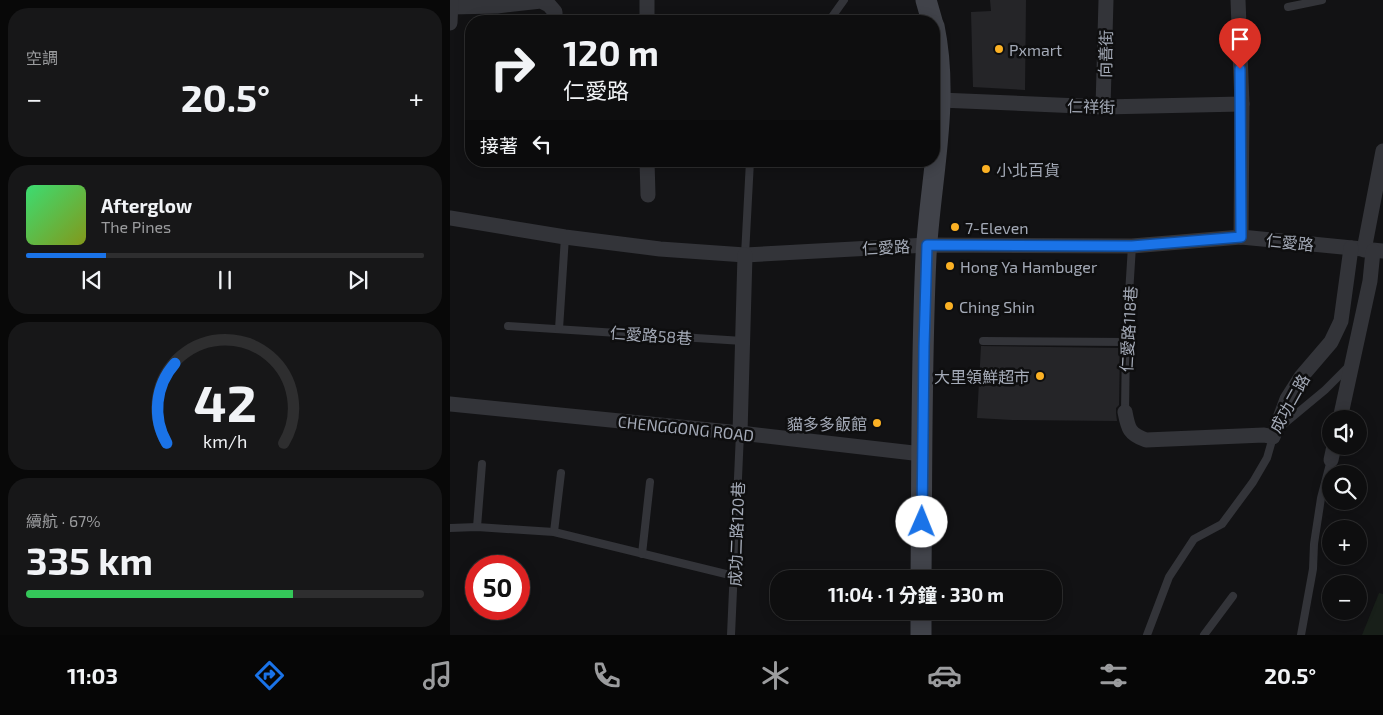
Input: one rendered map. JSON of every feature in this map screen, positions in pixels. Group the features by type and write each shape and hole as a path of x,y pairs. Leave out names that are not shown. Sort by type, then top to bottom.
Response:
{"main road":[{"path":"926,0 930,15"},
{"path":"921,570 927,245 935,167"},
{"path":"921,620 921,635"}],"street":[{"path":"647,0 647,15"},
{"name":"向善街","path":"1103,107 1106,0"},
{"path":"1238,0 1242,104 1241,237"},
{"path":"450,23 451,4 541,1 549,5 555,12 555,15"},
{"name":"仁祥街","path":"940,100 1103,107 1242,104"},
{"name":"成功二路","path":"1125,412 1128,429 1136,436 1146,440 1264,435 1273,437 1288,399 1301,377 1331,342 1341,321 1368,250 1383,151"},
{"path":"647,167 648,195"},
{"name":"仁愛路","path":"450,218 565,237 660,249 745,255 927,245 1132,246 1241,237 1368,250"},
{"name":"成功二路","path":"1342,410 1370,281 1368,250"},
{"path":"740,433 745,255"},
{"name":"CHENGGONG ROAD","path":"450,404 740,433 922,454"}],"lane":[{"path":"833,15 844,0"},
{"path":"1288,7 1322,0"},
{"path":"745,255 750,167"},
{"path":"559,329 565,237"},
{"name":"仁愛路118巷","path":"1125,412 1126,342 1132,246"},
{"name":"仁愛路58巷","path":"508,326 743,340"},
{"path":"984,341 1126,342"},
{"path":"1147,635 1169,577 1194,539 1222,524 1253,482 1267,458 1273,437 1284,424 1325,390 1353,362"},
{"name":"成功二路120巷","path":"732,635 740,433"},
{"path":"1301,635 1313,569 1314,544 1321,498 1332,455"},
{"path":"477,526 482,464"},
{"path":"554,532 561,473"},
{"path":"642,554 650,482"},
{"path":"450,528 477,526 554,532 734,576"},
{"path":"1204,635 1233,596"}],"shaded area":[{"path":"1379,593 1383,594 1383,635 1362,635"}],"building":[{"name":"Pxmart","path":"990,0 1026,0 1025,90 973,87 971,12 991,11"},
{"path":"981,346 1120,348 1119,405 1116,408 1117,421 977,418"}],"place":[{"name":"Pxmart","path":"999,49"},
{"name":"小北百貨","path":"986,169"},
{"name":"7-Eleven","path":"955,227"},
{"name":"Hong Ya Hambuger","path":"950,266"},
{"name":"Ching Shin","path":"949,306"},
{"name":"大里領鮮超市","path":"1040,376"},
{"name":"貓多多飯館","path":"877,423"}],"route":[{"path":"922,522 927,245 1132,246 1241,237 1242,104 1240,69"}]}
